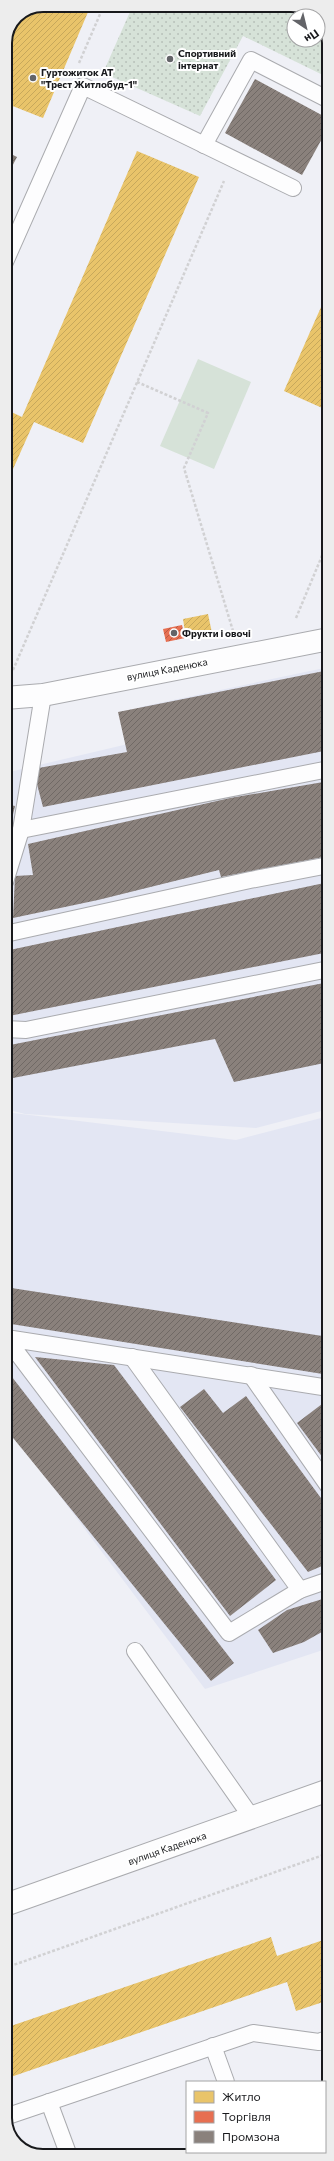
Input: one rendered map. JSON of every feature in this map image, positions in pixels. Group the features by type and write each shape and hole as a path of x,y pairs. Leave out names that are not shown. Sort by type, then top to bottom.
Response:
{"street":[{"name":"вулиця Каденюка","path":"12,697 43,695 240,655 322,640"},
{"name":"вулиця Каденюка","path":"12,1903 322,1793"}],"lane":[{"path":"204,145 251,60 322,96"},
{"path":"12,246 83,86 293,188"},
{"path":"12,859 21,830 43,695"},
{"path":"21,830 322,770"},
{"path":"12,932 250,880 322,867"},
{"path":"12,1029 26,1030 322,970"},
{"path":"12,1339 322,1387"},
{"path":"12,1346 229,1633 300,1590 322,1582"},
{"path":"132,1357 300,1590"},
{"path":"251,1375 322,1477"},
{"path":"136,1651 252,1818"},
{"path":"12,2115 253,2032 319,2042 322,2041"},
{"path":"213,2046 226,2081"},
{"path":"49,2102 66,2149"}],"path":[{"path":"78,66 101,12"},
{"path":"12,672 227,173"},
{"path":"137,382 208,413 184,468 240,655"},
{"path":"284,647 322,556"},
{"path":"12,1966 322,1855"}],"shaded area":[{"name":"Спортивний інтернат","path":"130,12 286,12 286,48 322,48 322,75 243,36 200,116 103,73"},
{"path":"198,359 251,382 214,469 160,446"},
{"path":"322,668 322,1111 256,1128 25,1114 12,1111 12,771 128,744 140,707"},
{"path":"12,1113 236,1140 322,1118 322,1650 205,1689 12,1432"}],"building: Житло":[{"name":"Гуртожиток АТ \"Трест Житлобуд-1\"","path":"43,12 88,12 43,118 12,106 12,43 14,31 21,21 31,14"},
{"path":"137,151 199,177 83,443 34,422 12,471 12,412 22,417"},
{"path":"322,305 322,408 284,391"},
{"path":"208,614 212,633 186,638 183,619"},
{"path":"271,1937 277,1956 322,1940 322,2002 296,2011 287,1982 12,2077 12,2026"}],"building: Торгівля":[{"name":"Фрукти і овочі","path":"182,625 185,638 166,642 163,629"}],"building: Промзона":[{"path":"255,79 322,115 322,139 302,175 225,133"},
{"path":"12,154 17,157 12,167"},
{"path":"322,671 322,751 43,807 33,769 127,752 118,712"},
{"path":"322,782 322,857 221,877 219,870 98,900 13,918 15,876 33,875 28,844 230,798"},
{"path":"12,805 15,806 12,819"},
{"path":"322,883 322,953 12,1015 12,950"},
{"path":"322,983 322,1063 234,1082 215,1039 13,1078 12,1045"},
{"path":"12,1288 322,1336 322,1374 12,1324"},
{"path":"35,1357 114,1365 276,1580 230,1616"},
{"path":"12,1377 234,1663 211,1681 12,1437"},
{"path":"204,1389 223,1413 246,1396 322,1499 322,1566 308,1572 180,1407"},
{"path":"322,1404 322,1457 297,1423"},
{"path":"322,1599 322,1632 304,1642 273,1653 258,1630 287,1610"}],"place":[{"name":"Спортивний інтернат","path":"170,59"},
{"name":"Гуртожиток АТ \"Трест Житлобуд-1\"","path":"33,78"},
{"name":"Фрукти і овочі","path":"174,633"}]}
